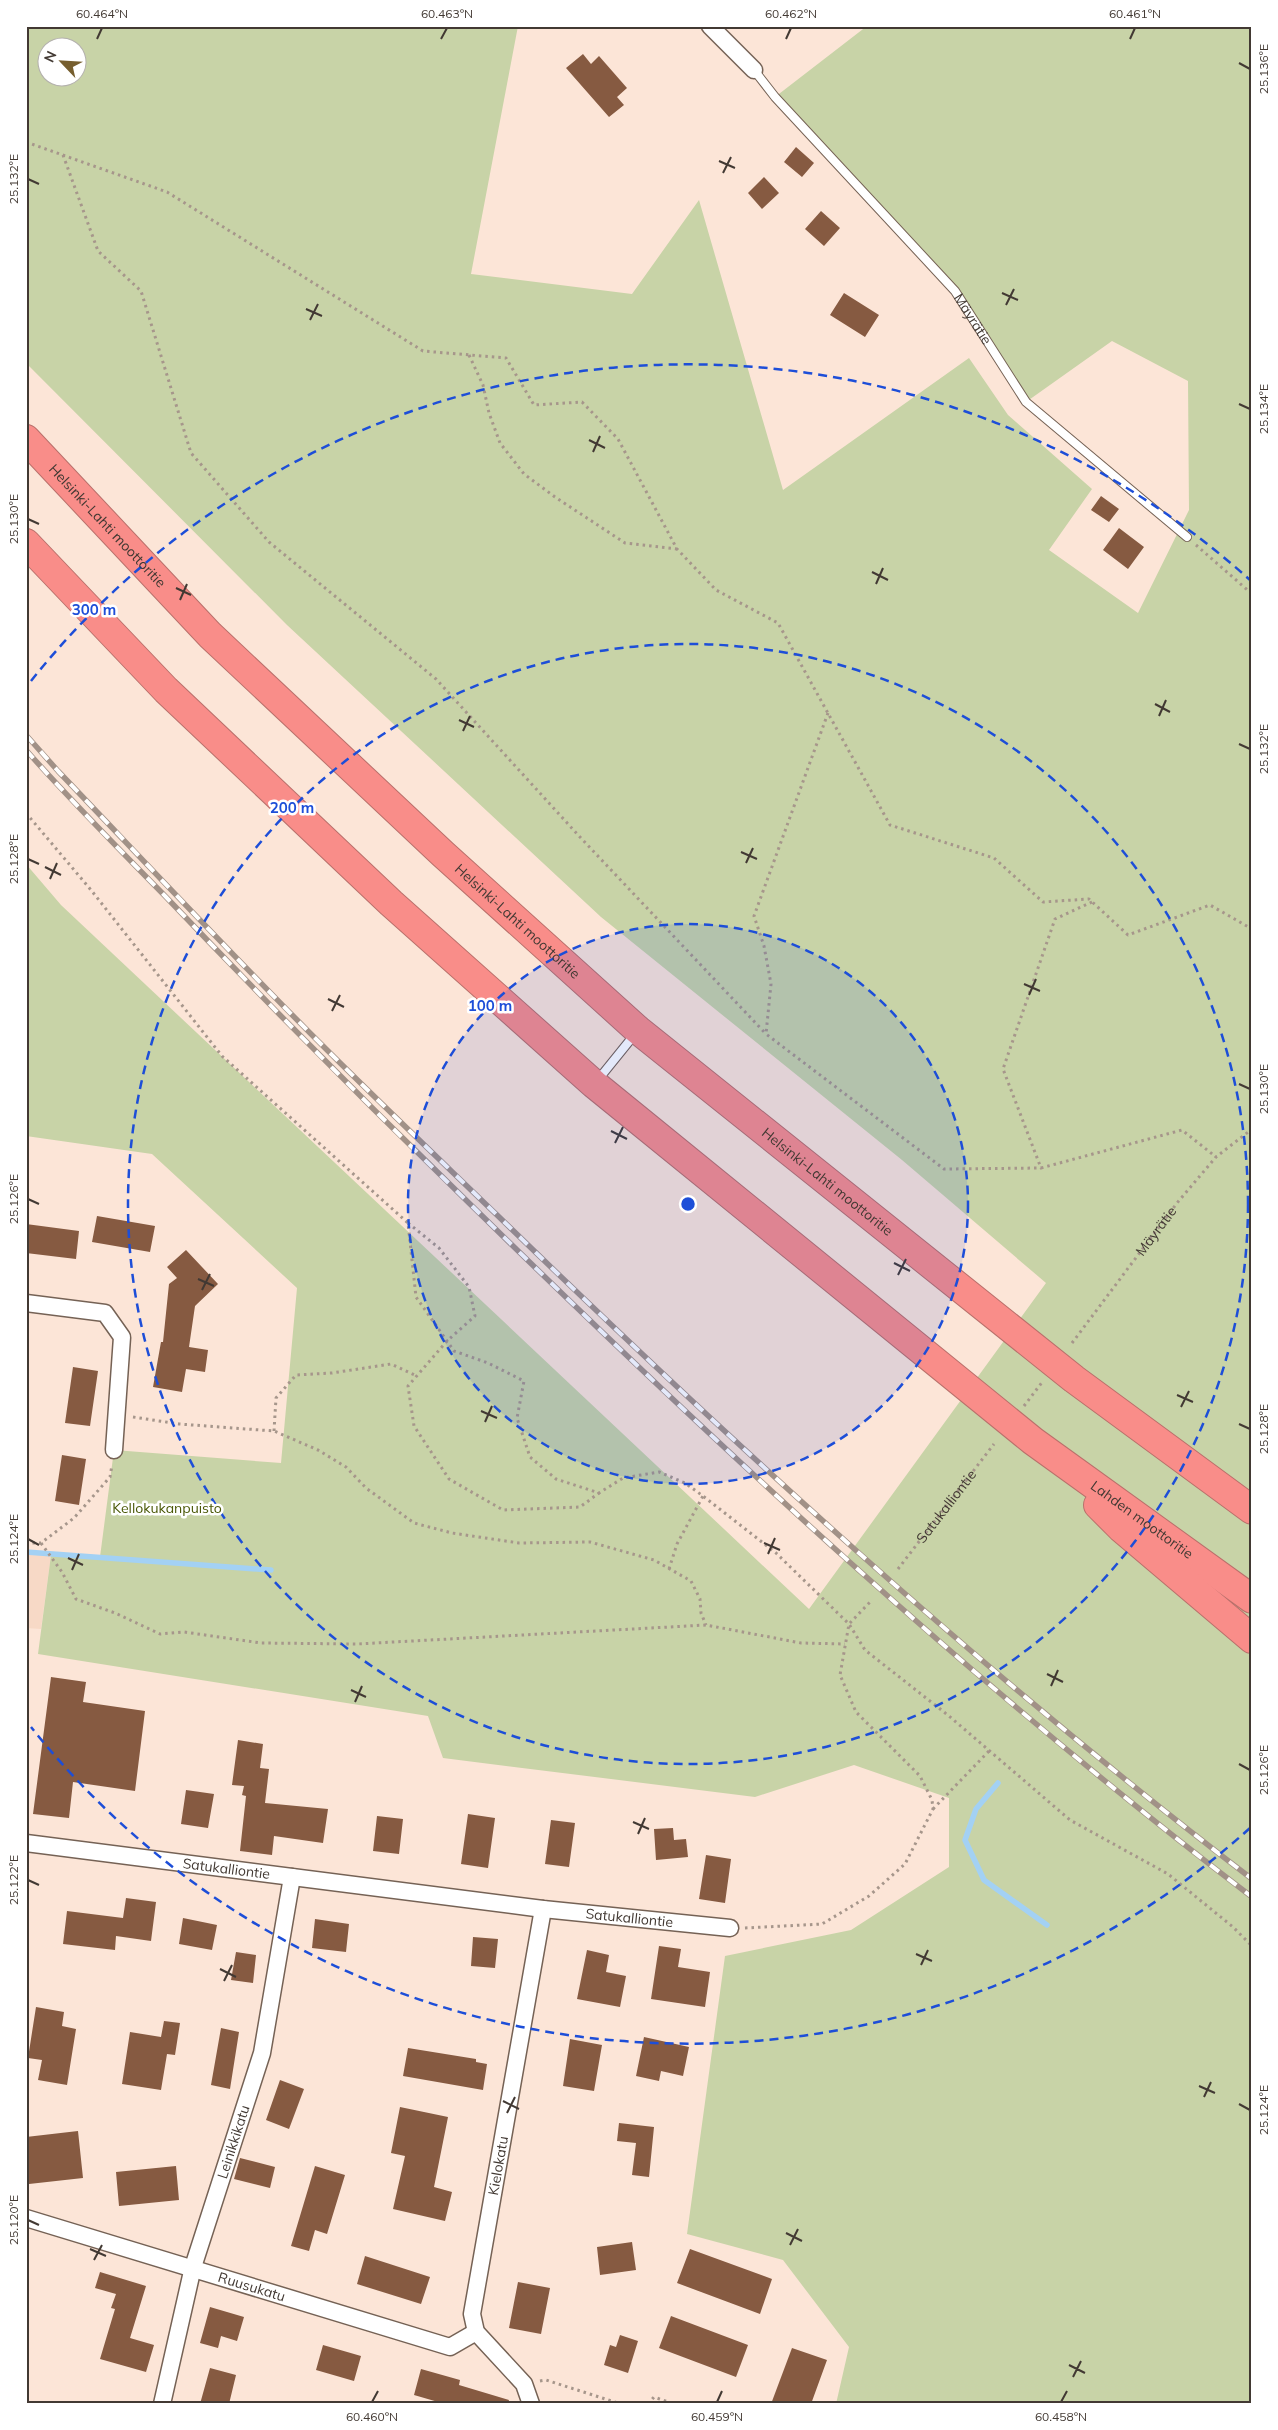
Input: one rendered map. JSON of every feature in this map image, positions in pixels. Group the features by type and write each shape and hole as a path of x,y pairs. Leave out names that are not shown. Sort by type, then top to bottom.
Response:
{"highway":[{"name":"Helsinki-Lahti moottoritie","path":"26,439 210,635 443,854 638,1030 1047,1367"},
{"path":"26,543 166,690 391,904 594,1084 1033,1441 1121,1528 1252,1638"},
{"path":"1047,1367 1252,1510"},
{"name":"Lahden moottoritie","path":"1033,1441 1252,1599"}],"street":[{"name":"Mäyrätie","path":"710,26 754,70"},
{"path":"26,1303 106,1313 122,1337 114,1450"},
{"name":"Satukalliontie","path":"26,1842 543,1909 730,1928"},
{"name":"Leinikkikatu","path":"162,2404 193,2267 262,2053 292,1877"},
{"name":"Kielokatu","path":"476,2332 472,2314 543,1909"},
{"name":"Ruusukatu","path":"26,2218 193,2267 450,2347 476,2332"},
{"path":"476,2332 524,2384 531,2404"}],"lane":[{"name":"Mäyrätie","path":"754,70 775,97 955,291 1026,402 1187,537"},
{"path":"594,1084 638,1030"}],"path":[{"path":"26,142 167,192 423,350 506,358 534,406 582,402 618,439 677,550 716,590 778,623 890,825 994,858 1043,902 1089,899 1128,934 1210,905 1252,929"},
{"path":"63,155 98,251 141,291 191,453 269,542 436,679 579,836 766,1034 944,1169 1041,1168 1182,1130 1216,1157"},
{"path":"469,354 483,385 489,413 500,443 524,474 555,497 625,543 677,550"},
{"path":"1187,537 1252,594"},
{"path":"766,1034 771,984 764,946 754,916 828,713"},
{"path":"26,813 91,890 222,1056 408,1223 439,1248 470,1287 474,1316 447,1341 408,1386 414,1426 449,1479 503,1510 580,1507 623,1478 659,1472 684,1484 703,1496 776,1553 849,1624 865,1650 1070,1820 1168,1874 1233,1927 1252,1946"},
{"path":"1041,1168 1003,1069 1055,919 1092,902"},
{"name":"Mäyrätie","path":"1072,1343 1177,1203 1216,1157 1252,1129"},
{"path":"408,1223 416,1298 454,1351 488,1363 524,1381 517,1418 530,1457 556,1479 599,1493"},
{"path":"274,1431 276,1398 296,1375 332,1373 392,1364 416,1376"},
{"path":"1022,1408 1047,1367"},
{"path":"116,1415 179,1424 274,1431 318,1450 346,1467 366,1488 414,1523 452,1534 519,1543 590,1542 654,1560 691,1581 700,1599 701,1613 706,1625"},
{"name":"Satukalliontie","path":"898,1569 994,1444"},
{"path":"26,1543 41,1543 74,1518 110,1477 114,1450"},
{"path":"669,1569 677,1544 703,1496"},
{"path":"41,1543 62,1572 76,1599 115,1613 160,1634 184,1632 261,1643 358,1644 706,1625 801,1643 845,1644"},
{"path":"870,1602 849,1624 840,1676 856,1712 920,1776 932,1800 933,1809"},
{"path":"730,1928 776,1928 822,1924 869,1896 905,1864 933,1809 989,1751"},
{"path":"524,2384 546,2380 621,2404"},
{"path":"648,2404 654,2398 674,2404"}],"shaded area":[{"path":"26,1552 51,1555 41,1629 26,1628"}],"green space":[{"name":"Kellokukanpuisto","path":"26,26 518,26 471,274 632,294 699,200 783,490 969,358 1008,415 1092,489 1049,550 1138,613 1189,510 1188,381 1112,341 1026,402 955,291 775,97 867,26 1252,26 1252,2404 836,2404 849,2347 783,2260 687,2234 725,1956 851,1930 949,1867 949,1798 854,1765 755,1797 443,1758 428,1716 38,1654 51,1555 100,1557 114,1450 281,1463 297,1288 152,1154 26,1136 26,864 61,905 809,1609 1046,1283 902,1160 601,917 287,625 26,363"}],"building":[{"path":"583,54 591,64 599,56 627,88 617,97 624,105 609,117 566,68"},
{"path":"796,147 814,163 802,177 784,162"},
{"path":"764,177 779,193 762,209 748,193"},
{"path":"821,211 840,228 824,246 805,229"},
{"path":"844,293 879,315 865,337 830,315"},
{"path":"1101,496 1119,509 1109,522 1091,510"},
{"path":"1119,528 1144,547 1128,569 1103,550"},
{"path":"97,1216 155,1226 150,1252 92,1242"},
{"path":"26,1224 79,1231 76,1259 26,1253"},
{"path":"186,1250 218,1284 195,1306 189,1347 208,1350 205,1372 186,1369 182,1392 153,1387 161,1342 163,1342 169,1284 177,1278 167,1267"},
{"path":"73,1367 98,1371 90,1426 65,1423"},
{"path":"62,1455 86,1459 79,1505 55,1501"},
{"path":"51,1677 86,1682 83,1702 145,1711 135,1791 73,1782 69,1818 33,1814"},
{"path":"238,1740 263,1744 260,1768 269,1769 265,1803 328,1809 323,1843 274,1836 272,1855 240,1851 246,1796 242,1795 244,1786 232,1785"},
{"path":"186,1790 214,1794 208,1828 181,1824"},
{"path":"468,1814 495,1818 488,1868 461,1864"},
{"path":"377,1816 403,1819 399,1854 373,1851"},
{"path":"551,1820 575,1823 569,1867 545,1864"},
{"path":"673,1828 674,1840 686,1839 688,1857 656,1860 654,1829"},
{"path":"706,1855 731,1859 725,1903 699,1899"},
{"path":"126,1898 156,1902 151,1941 116,1936 115,1950 63,1944 67,1911 123,1918"},
{"path":"183,1918 217,1925 212,1950 179,1944"},
{"path":"315,1919 349,1924 346,1952 312,1948"},
{"path":"473,1937 498,1939 495,1968 471,1966"},
{"path":"659,1946 681,1949 678,1967 710,1972 705,2007 651,1999"},
{"path":"587,1950 609,1955 606,1972 626,1976 620,2007 577,1999"},
{"path":"236,1952 256,1955 253,1983 231,1980"},
{"path":"36,2007 64,2012 62,2026 76,2029 67,2085 38,2080 42,2060 28,2058"},
{"path":"164,2021 180,2023 175,2055 167,2054 161,2090 122,2084 130,2032 161,2037"},
{"path":"221,2028 239,2032 230,2089 211,2085"},
{"path":"644,2037 689,2047 683,2076 661,2071 659,2081 636,2076"},
{"path":"570,2039 602,2045 594,2091 563,2086"},
{"path":"408,2048 476,2059 476,2062 487,2064 483,2090 403,2076"},
{"path":"280,2080 304,2089 289,2129 266,2120"},
{"path":"400,2107 448,2117 434,2187 452,2192 445,2221 393,2209 405,2156 391,2153"},
{"path":"619,2123 654,2127 649,2177 632,2175 636,2143 617,2141"},
{"path":"78,2131 83,2178 29,2184 26,2137"},
{"path":"240,2158 275,2167 270,2188 234,2179"},
{"path":"176,2166 179,2200 119,2206 116,2172"},
{"path":"315,2166 345,2175 327,2234 315,2230 309,2251 291,2246"},
{"path":"632,2242 636,2270 600,2275 597,2247"},
{"path":"690,2249 772,2279 760,2314 677,2283"},
{"path":"365,2256 430,2277 421,2304 357,2284"},
{"path":"100,2272 146,2286 130,2338 154,2345 146,2372 100,2359 115,2309 111,2308 116,2294 95,2288"},
{"path":"518,2282 550,2288 541,2334 509,2328"},
{"path":"210,2307 244,2317 237,2341 221,2336 218,2348 200,2343"},
{"path":"671,2316 748,2345 736,2377 659,2348"},
{"path":"620,2335 638,2341 628,2373 604,2365 610,2345 616,2347"},
{"path":"323,2345 361,2356 354,2381 316,2370"},
{"path":"792,2348 827,2360 811,2404 771,2404"},
{"path":"210,2368 236,2375 229,2404 200,2404"},
{"path":"421,2369 460,2380 459,2385 509,2400 508,2404 445,2404 414,2395"}],"waterway":[{"path":"26,1552 271,1570"},
{"path":"998,1783 976,1809 965,1840 984,1880 1047,1925"}],"railway":[{"path":"26,735 188,908 319,1042 678,1388 864,1558 959,1641 1055,1722 1252,1879"},
{"path":"26,750 95,825 316,1051 430,1165 657,1385 948,1649 1047,1733 1252,1897"}]}
